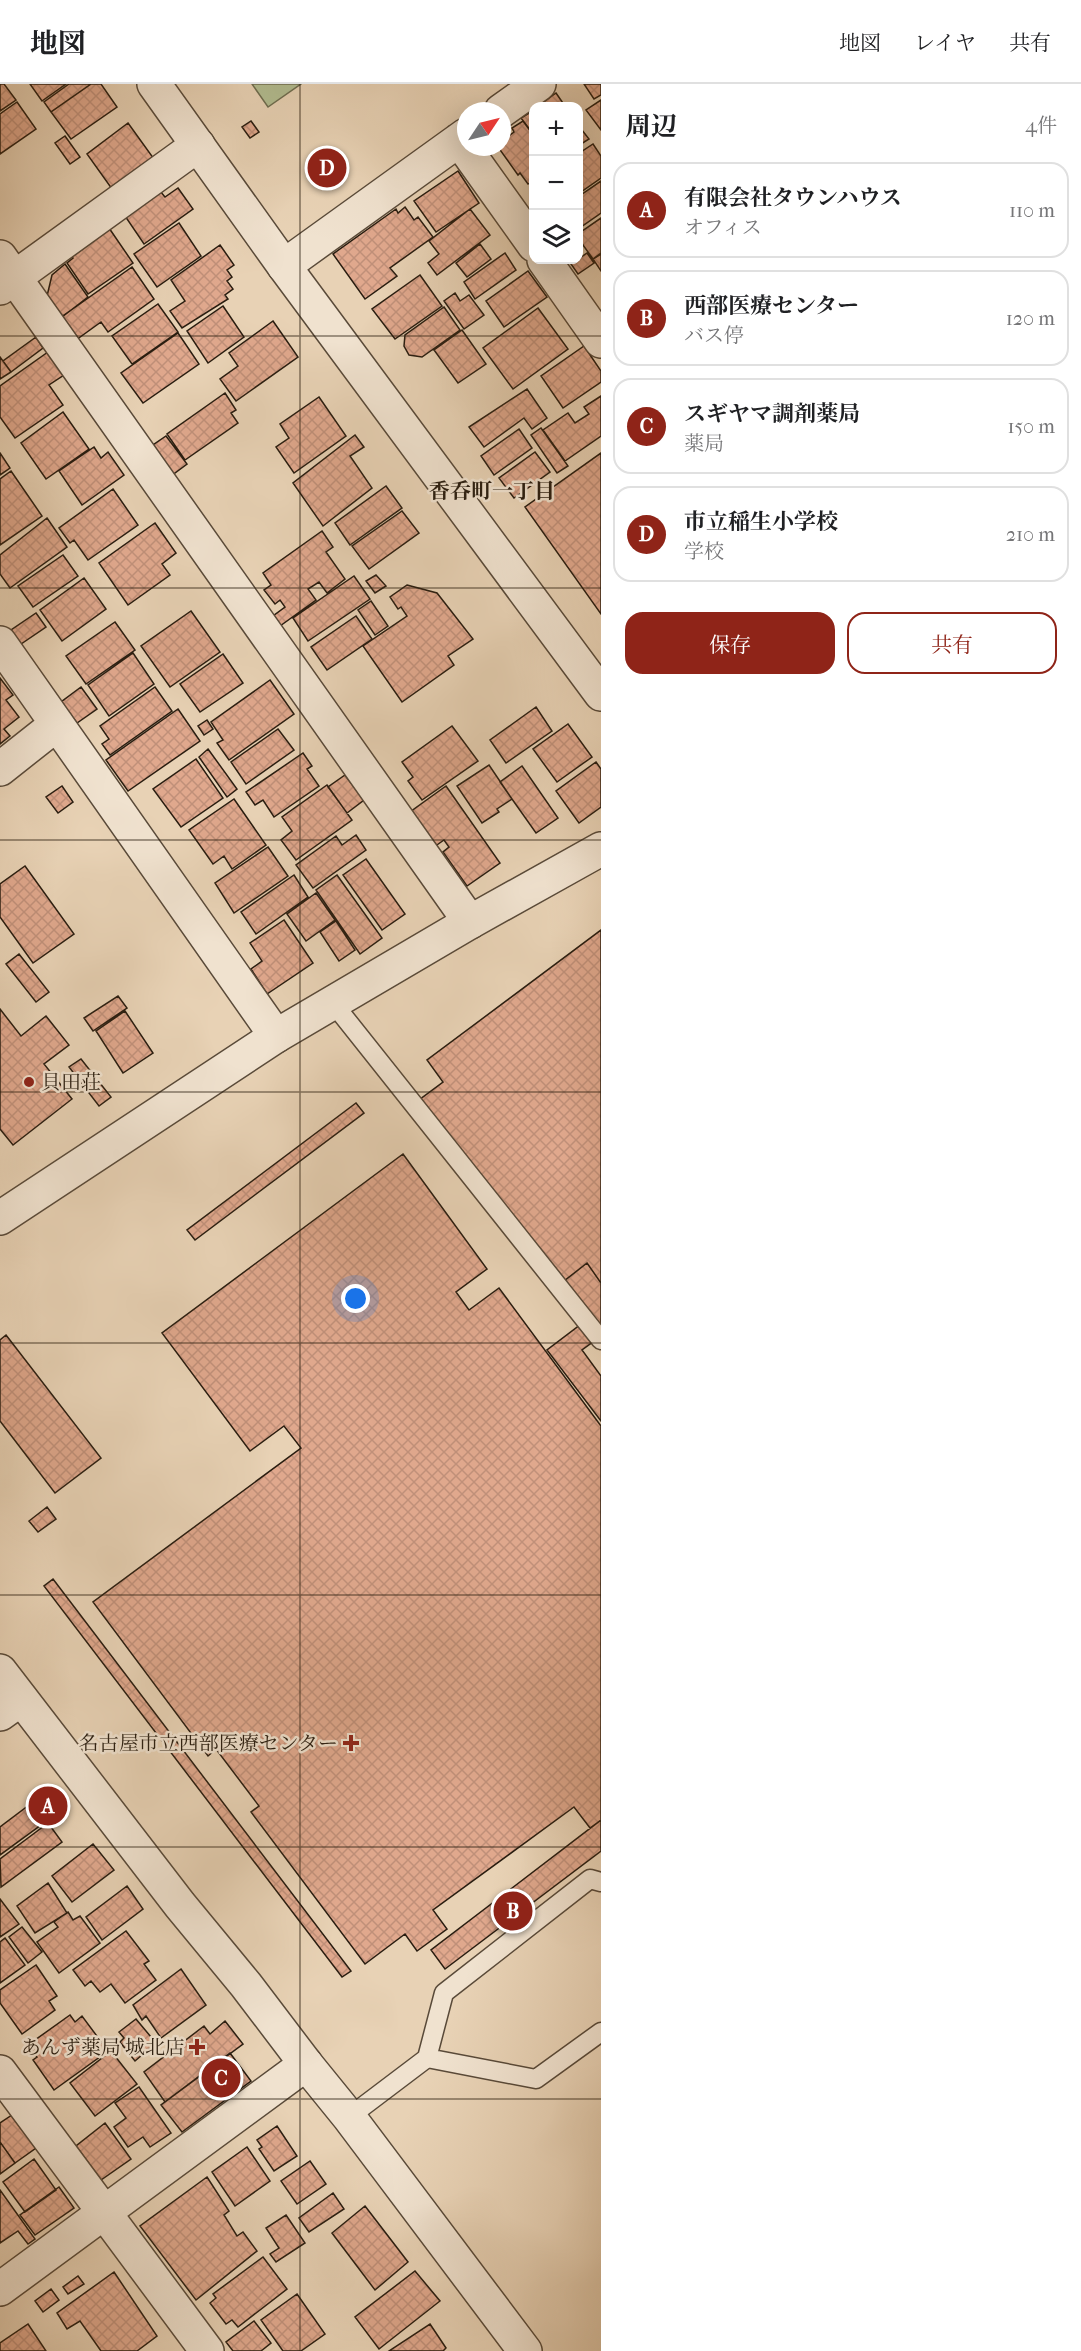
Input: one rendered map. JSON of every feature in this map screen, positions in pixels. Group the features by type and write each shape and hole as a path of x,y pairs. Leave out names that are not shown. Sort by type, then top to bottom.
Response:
{"street":[{"path":"154,84 284,266 601,694"},
{"path":"511,104 539,84"},
{"path":"284,266 457,142"},
{"path":"198,145 5,274 470,922"},
{"path":"475,156 529,237"},
{"path":"547,264 601,341"},
{"path":"0,643 276,1036"},
{"path":"0,769 57,724"},
{"path":"0,1218 276,1036 470,922 601,849"},
{"path":"0,1671 10,1707 246,1985 349,2117 525,2351"},
{"path":"0,2289 306,2064"},
{"path":"0,2072 207,2351"}],"lane":[{"path":"333,1003 601,1340"},
{"path":"349,2117 427,2058 444,1993 590,1879 601,1882"},
{"path":"427,2058 536,2079 601,2032"}],"green space":[{"path":"252,84 301,84 268,107"}],"building":[{"path":"0,84 4,84 16,100 0,111"},
{"path":"30,84 66,84 42,101"},
{"path":"69,84 91,84 51,112 44,102"},
{"path":"91,84 101,84 117,107 71,139 51,112"},
{"path":"584,84 601,84 601,95 594,99"},
{"path":"556,93 562,102 544,102"},
{"path":"601,100 601,130 586,110"},
{"path":"17,102 36,129 0,154 0,114"},
{"path":"529,113 529,128 521,118"},
{"path":"251,121 259,132 250,138 242,127"},
{"path":"523,121 529,129 528,184 520,173 518,175 504,156 511,156 511,134 514,132 512,128"},
{"path":"128,123 154,159 112,189 87,154"},
{"path":"583,131 589,139 583,143"},
{"path":"65,136 80,157 70,164 55,143"},
{"path":"593,144 601,156 601,178 583,191 583,156 583,151"},
{"path":"458,171 479,203 436,232 414,201"},
{"path":"601,181 601,213 583,226 583,210 583,194"},
{"path":"178,188 193,209 144,244 125,216 160,191 165,197"},
{"path":"405,207 414,220 418,217 433,237 390,268 397,276 365,299 333,254 396,209 398,213"},
{"path":"470,209 490,235 437,275 428,263 439,254 429,241"},
{"path":"601,218 601,253 593,259 583,245 583,231"},
{"path":"179,223 201,256 157,287 134,254"},
{"path":"109,228 133,263 88,294 67,263 73,258 71,255"},
{"path":"480,244 491,259 467,277 456,263"},
{"path":"220,245 234,265 227,270 232,277 227,281 233,289 225,295 228,299 182,328 170,311 185,301 171,280"},
{"path":"505,253 516,270 475,299 464,282"},
{"path":"587,253 594,263 578,274 571,264 583,264 583,256"},
{"path":"601,254 601,271 593,259"},
{"path":"65,264 88,297 62,317 47,296 52,275"},
{"path":"132,267 154,299 108,332 101,322 76,340 60,318"},
{"path":"528,271 547,297 504,327 486,301"},
{"path":"420,275 442,306 395,339 372,309"},
{"path":"455,293 460,301 469,295 484,315 464,329 444,301"},
{"path":"158,304 178,332 132,364 112,336"},
{"path":"223,306 244,337 208,363 187,331"},
{"path":"444,307 460,330 422,357 409,355 404,346 405,335"},
{"path":"538,308 568,349 513,389 483,348"},
{"path":"273,321 298,357 236,401 220,379 238,366 229,353"},
{"path":"462,330 486,364 458,383 434,350"},
{"path":"178,333 199,364 143,403 121,373"},
{"path":"36,337 43,348 11,372 3,361"},
{"path":"584,346 601,371 601,382 563,408 541,376"},
{"path":"48,352 64,375 49,385 63,405 15,438 0,417 0,386"},
{"path":"0,357 11,372 0,379"},
{"path":"527,389 547,418 532,429 524,418 484,447 469,427"},
{"path":"225,393 236,410 231,413 238,423 185,460 167,434"},
{"path":"601,396 601,436 565,461 543,430 568,413 575,423 589,414 584,407"},
{"path":"319,397 346,436 294,473 276,447 289,438 280,424"},
{"path":"63,412 89,449 46,479 21,443"},
{"path":"541,428 568,466 557,473 531,435"},
{"path":"519,429 532,448 494,475 481,456"},
{"path":"355,435 364,447 350,456 372,488 323,526 293,483"},
{"path":"166,436 187,464 171,476 150,447"},
{"path":"94,447 101,458 108,452 124,475 82,505 59,471"},
{"path":"535,452 550,472 514,498 499,478"},
{"path":"0,453 10,468 0,475"},
{"path":"601,453 601,614 525,507"},
{"path":"11,471 42,516 0,545 0,479"},
{"path":"386,486 402,508 350,545 335,523"},
{"path":"113,489 138,525 88,560 74,540 70,543 59,528"},
{"path":"402,511 419,533 369,569 352,546"},
{"path":"47,518 67,547 10,588 0,574 0,555"},
{"path":"155,523 176,553 162,564 170,575 128,605 99,563"},
{"path":"322,531 333,547 326,552 345,579 327,593 319,582 308,589 316,600 280,626 273,616 285,607 280,600 275,604 264,590 271,585 263,573"},
{"path":"63,555 78,576 33,607 18,586"},
{"path":"376,575 386,586 375,593 366,581"},
{"path":"354,576 370,599 308,641 293,618"},
{"path":"84,578 106,609 62,641 40,610"},
{"path":"407,585 437,593 473,639 448,656 454,665 402,702 363,646 407,616 401,607 398,609 390,597"},
{"path":"371,601 388,626 375,635 358,610"},
{"path":"191,611 220,652 170,687 141,646"},
{"path":"36,613 46,627 21,644 11,630"},
{"path":"356,616 372,639 327,670 311,647"},
{"path":"115,622 135,650 86,684 66,656"},
{"path":"133,653 154,684 109,716 88,685"},
{"path":"223,654 243,683 200,712 180,684"},
{"path":"0,678 13,695 6,700 19,717 4,729 10,736 0,744"},
{"path":"270,680 294,714 229,760 217,743 223,740 211,722"},
{"path":"81,687 97,709 77,723 61,702"},
{"path":"155,687 172,711 110,755 102,744 109,739 100,726"},
{"path":"536,707 552,731 506,763 490,740"},
{"path":"178,709 200,741 128,791 106,760"},
{"path":"207,720 213,729 204,735 198,726"},
{"path":"568,724 592,757 557,782 533,749"},
{"path":"452,726 478,761 422,800 408,781 413,777 402,762"},
{"path":"278,729 294,750 246,784 231,762"},
{"path":"208,749 237,789 227,797 199,757"},
{"path":"303,753 312,766 307,769 319,786 274,817 263,800 255,805 246,792"},
{"path":"196,759 223,798 181,827 153,789"},
{"path":"596,762 601,769 601,807 579,823 556,791"},
{"path":"489,765 512,799 497,809 499,812 482,823 457,786"},
{"path":"522,766 558,818 536,833 500,782"},
{"path":"345,775 364,800 347,813 328,787"},
{"path":"327,785 352,820 296,860 281,840 292,831 282,817"},
{"path":"62,786 73,802 58,813 46,797"},
{"path":"446,786 500,863 467,886 443,852 449,847 444,840 434,847 410,812"},
{"path":"234,799 266,845 232,869 224,856 213,864 189,830"},
{"path":"356,835 366,850 313,888 296,865 336,836 342,845"},
{"path":"268,847 288,876 234,913 215,883"},
{"path":"366,859 405,914 382,930 343,875"},
{"path":"25,866 74,934 33,963 0,917 0,884"},
{"path":"294,875 308,897 256,934 241,912"},
{"path":"337,875 382,938 360,954 316,890"},
{"path":"316,893 335,920 306,941 287,914"},
{"path":"284,920 313,963 267,994 251,969 262,961 250,943"},
{"path":"336,921 355,950 339,961 320,932"},
{"path":"601,930 601,1283 587,1263 559,1285 419,1100 443,1082 427,1060"},
{"path":"19,954 49,992 36,1002 6,964"},
{"path":"118,996 127,1008 93,1031 84,1018"},
{"name":"貝田荘","path":"0,1009 21,1036 46,1016 69,1045 44,1064 72,1099 13,1145 0,1129"},
{"path":"125,1011 153,1053 123,1073 96,1031"},
{"path":"81,1059 111,1097 99,1106 69,1067"},
{"path":"356,1103 364,1113 195,1240 187,1230"},
{"name":"名古屋市立西部医療センター","path":"403,1154 487,1269 456,1292 469,1310 499,1288 601,1426 601,1820 590,1828 574,1807 433,1910 447,1929 417,1951 405,1934 365,1964 251,1812 259,1806 216,1749 208,1756 93,1602 301,1448 284,1426 250,1451 162,1333"},
{"path":"587,1263 601,1283 601,1336 582,1350 601,1376 601,1421 547,1350 585,1321 559,1285"},
{"path":"6,1335 101,1458 55,1493 0,1421 0,1340"},
{"path":"47,1507 56,1519 38,1532 29,1521"},
{"path":"53,1579 351,1971 342,1977 44,1586"},
{"path":"45,1793 56,1808 42,1818 45,1822 0,1855 0,1827"},
{"path":"601,1820 601,1851 445,1969 431,1950"},
{"path":"48,1823 62,1842 1,1887 0,1859"},
{"path":"93,1844 114,1870 72,1902 52,1876"},
{"path":"48,1883 67,1913 35,1933 17,1906"},
{"path":"127,1886 143,1909 102,1940 86,1917"},
{"path":"0,1899 19,1924 0,1937"},
{"path":"68,1912 73,1920 80,1916 100,1943 59,1973 37,1942 58,1927 54,1922"},
{"path":"22,1927 42,1952 28,1963 9,1937"},
{"path":"126,1931 149,1961 144,1964 156,1980 125,2003 111,1984 100,1992 91,1981 85,1986 73,1970"},
{"path":"5,1938 25,1965 0,1983 0,1942"},
{"path":"36,1965 57,1996 49,2001 55,2010 22,2034 0,2003 0,1990"},
{"path":"181,1969 206,2005 161,2038 146,2016 142,2020 133,2005"},
{"path":"70,2015 75,2022 82,2016 108,2051 54,2090 33,2060 37,2057 28,2045"},
{"path":"136,2019 156,2043 135,2061 120,2042 124,2038 119,2032"},
{"path":"225,2021 243,2044 165,2102 144,2072 204,2026 210,2034"},
{"path":"111,2051 137,2084 95,2116 70,2083"},
{"path":"230,2053 251,2081 182,2132 161,2105"},
{"path":"139,2087 171,2133 150,2147 143,2137 128,2147 114,2127 126,2118 115,2103"},
{"path":"12,2115 36,2148 15,2163 0,2142 0,2123"},
{"path":"105,2123 131,2159 101,2180 76,2146"},
{"path":"277,2126 297,2156 274,2171 259,2149 262,2147 257,2140"},
{"path":"0,2142 15,2163 0,2174"},
{"path":"247,2147 270,2181 235,2206 212,2172"},
{"path":"34,2159 56,2190 25,2212 3,2182"},
{"path":"310,2161 326,2184 297,2204 281,2181"},
{"path":"207,2177 229,2211 224,2215 237,2236 243,2232 257,2251 196,2300 140,2226"},
{"path":"59,2187 74,2208 35,2235 20,2215"},
{"path":"0,2190 35,2239 28,2244 18,2231 0,2243"},
{"path":"333,2193 344,2209 309,2232 299,2218"},
{"path":"365,2206 408,2262 375,2290 332,2233"},
{"path":"286,2215 305,2243 276,2262 270,2254 279,2248 266,2228"},
{"path":"263,2257 287,2289 238,2327 232,2320 226,2324 210,2303 216,2298 213,2294"},
{"path":"415,2271 440,2301 379,2349 355,2317"},
{"path":"114,2272 157,2336 137,2351 101,2351 80,2321 67,2329 57,2313"},
{"path":"78,2276 84,2284 68,2294 63,2287"},
{"path":"51,2289 59,2300 43,2312 35,2301"},
{"path":"297,2294 325,2334 301,2351 283,2351 261,2320"},
{"path":"254,2321 271,2343 261,2351 233,2351 226,2342"},
{"path":"28,2324 46,2351 0,2351 0,2343"},
{"path":"430,2324 446,2348 443,2351 389,2351"}],"place":[{"name":"市立稲生小学校","path":"327,168"},
{"name":"貝田荘","path":"29,1082"},
{"name":"名古屋市立西部医療センター","path":"351,1743"},
{"name":"有限会社タウンハウス","path":"48,1806"},
{"name":"西部医療センター","path":"513,1911"},
{"name":"あんず薬局 城北店","path":"197,2047"},
{"name":"スギヤマ調剤薬局","path":"221,2078"}],"district":[{"name":"香呑町一丁目","path":"492,491"}]}
